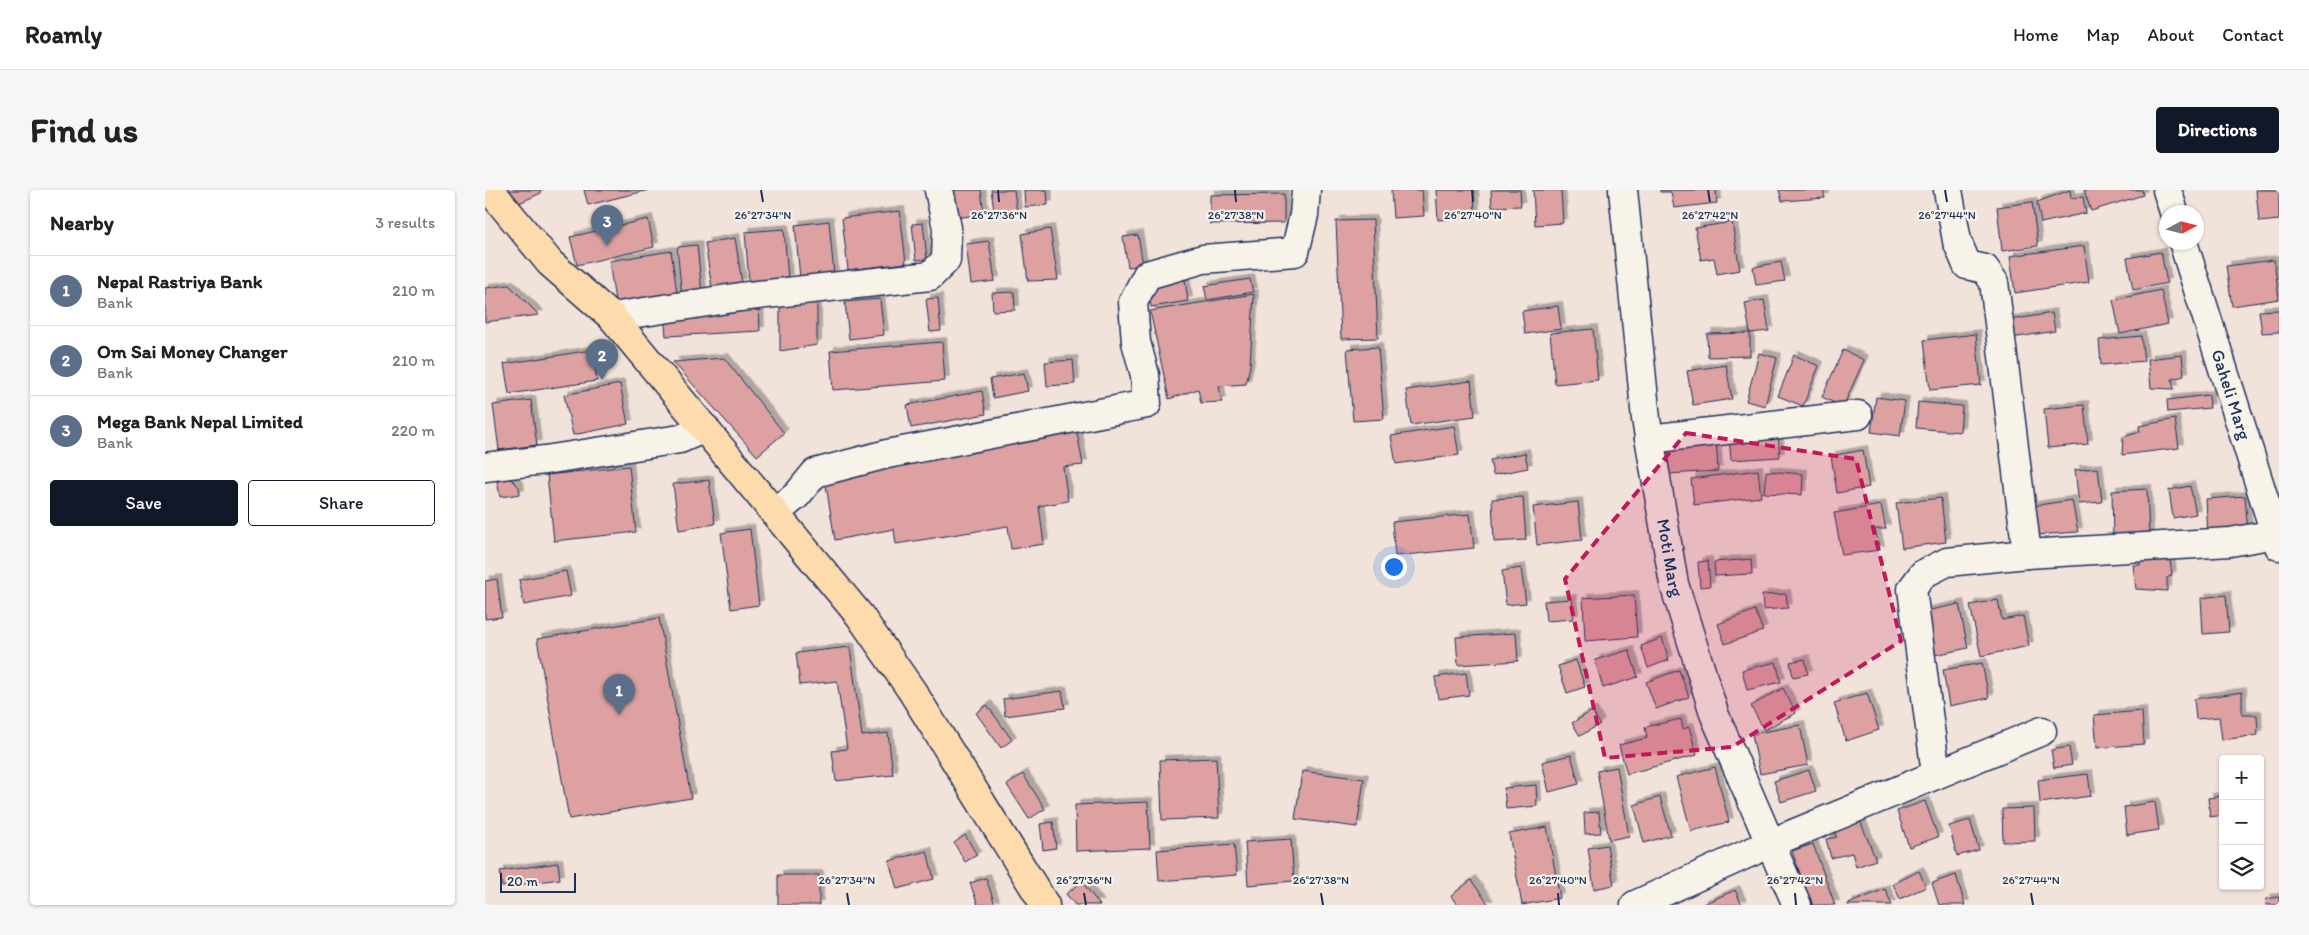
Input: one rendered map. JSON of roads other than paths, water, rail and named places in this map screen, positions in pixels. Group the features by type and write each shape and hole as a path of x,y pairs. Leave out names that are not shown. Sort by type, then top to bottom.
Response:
{"main road":[{"path":"491,190 550,263 612,317 860,616 912,691 1045,905"}],"street":[{"path":"612,317 740,297 930,276 946,260 947,228 939,190"},
{"path":"775,513 797,495 815,473 887,454 1147,404 1145,375 1136,342 1133,302 1147,275 1203,259 1295,252 1304,215 1306,190"},
{"name":"Moti Marg","path":"1623,190 1649,438 1674,584 1715,716 1797,905"},
{"path":"1948,190 1957,241 1967,265 1985,269 1994,282 2027,554"},
{"path":"2167,190 2172,205"},
{"name":"Gaheli Marg","path":"2185,250 2277,540"},
{"path":"1649,438 1858,415"},
{"path":"485,467 545,460 680,439 705,428"},
{"path":"1936,774 1912,589 1923,574 1947,562 2027,554 2277,540"},
{"path":"1635,905 1771,843 2042,731"}],"place":[{"name":"Mega Bank Nepal Limited","path":"607,246"},
{"name":"Om Sai Money Changer","path":"602,380"},
{"name":"Nepal Rastriya Bank","path":"619,715"}]}
